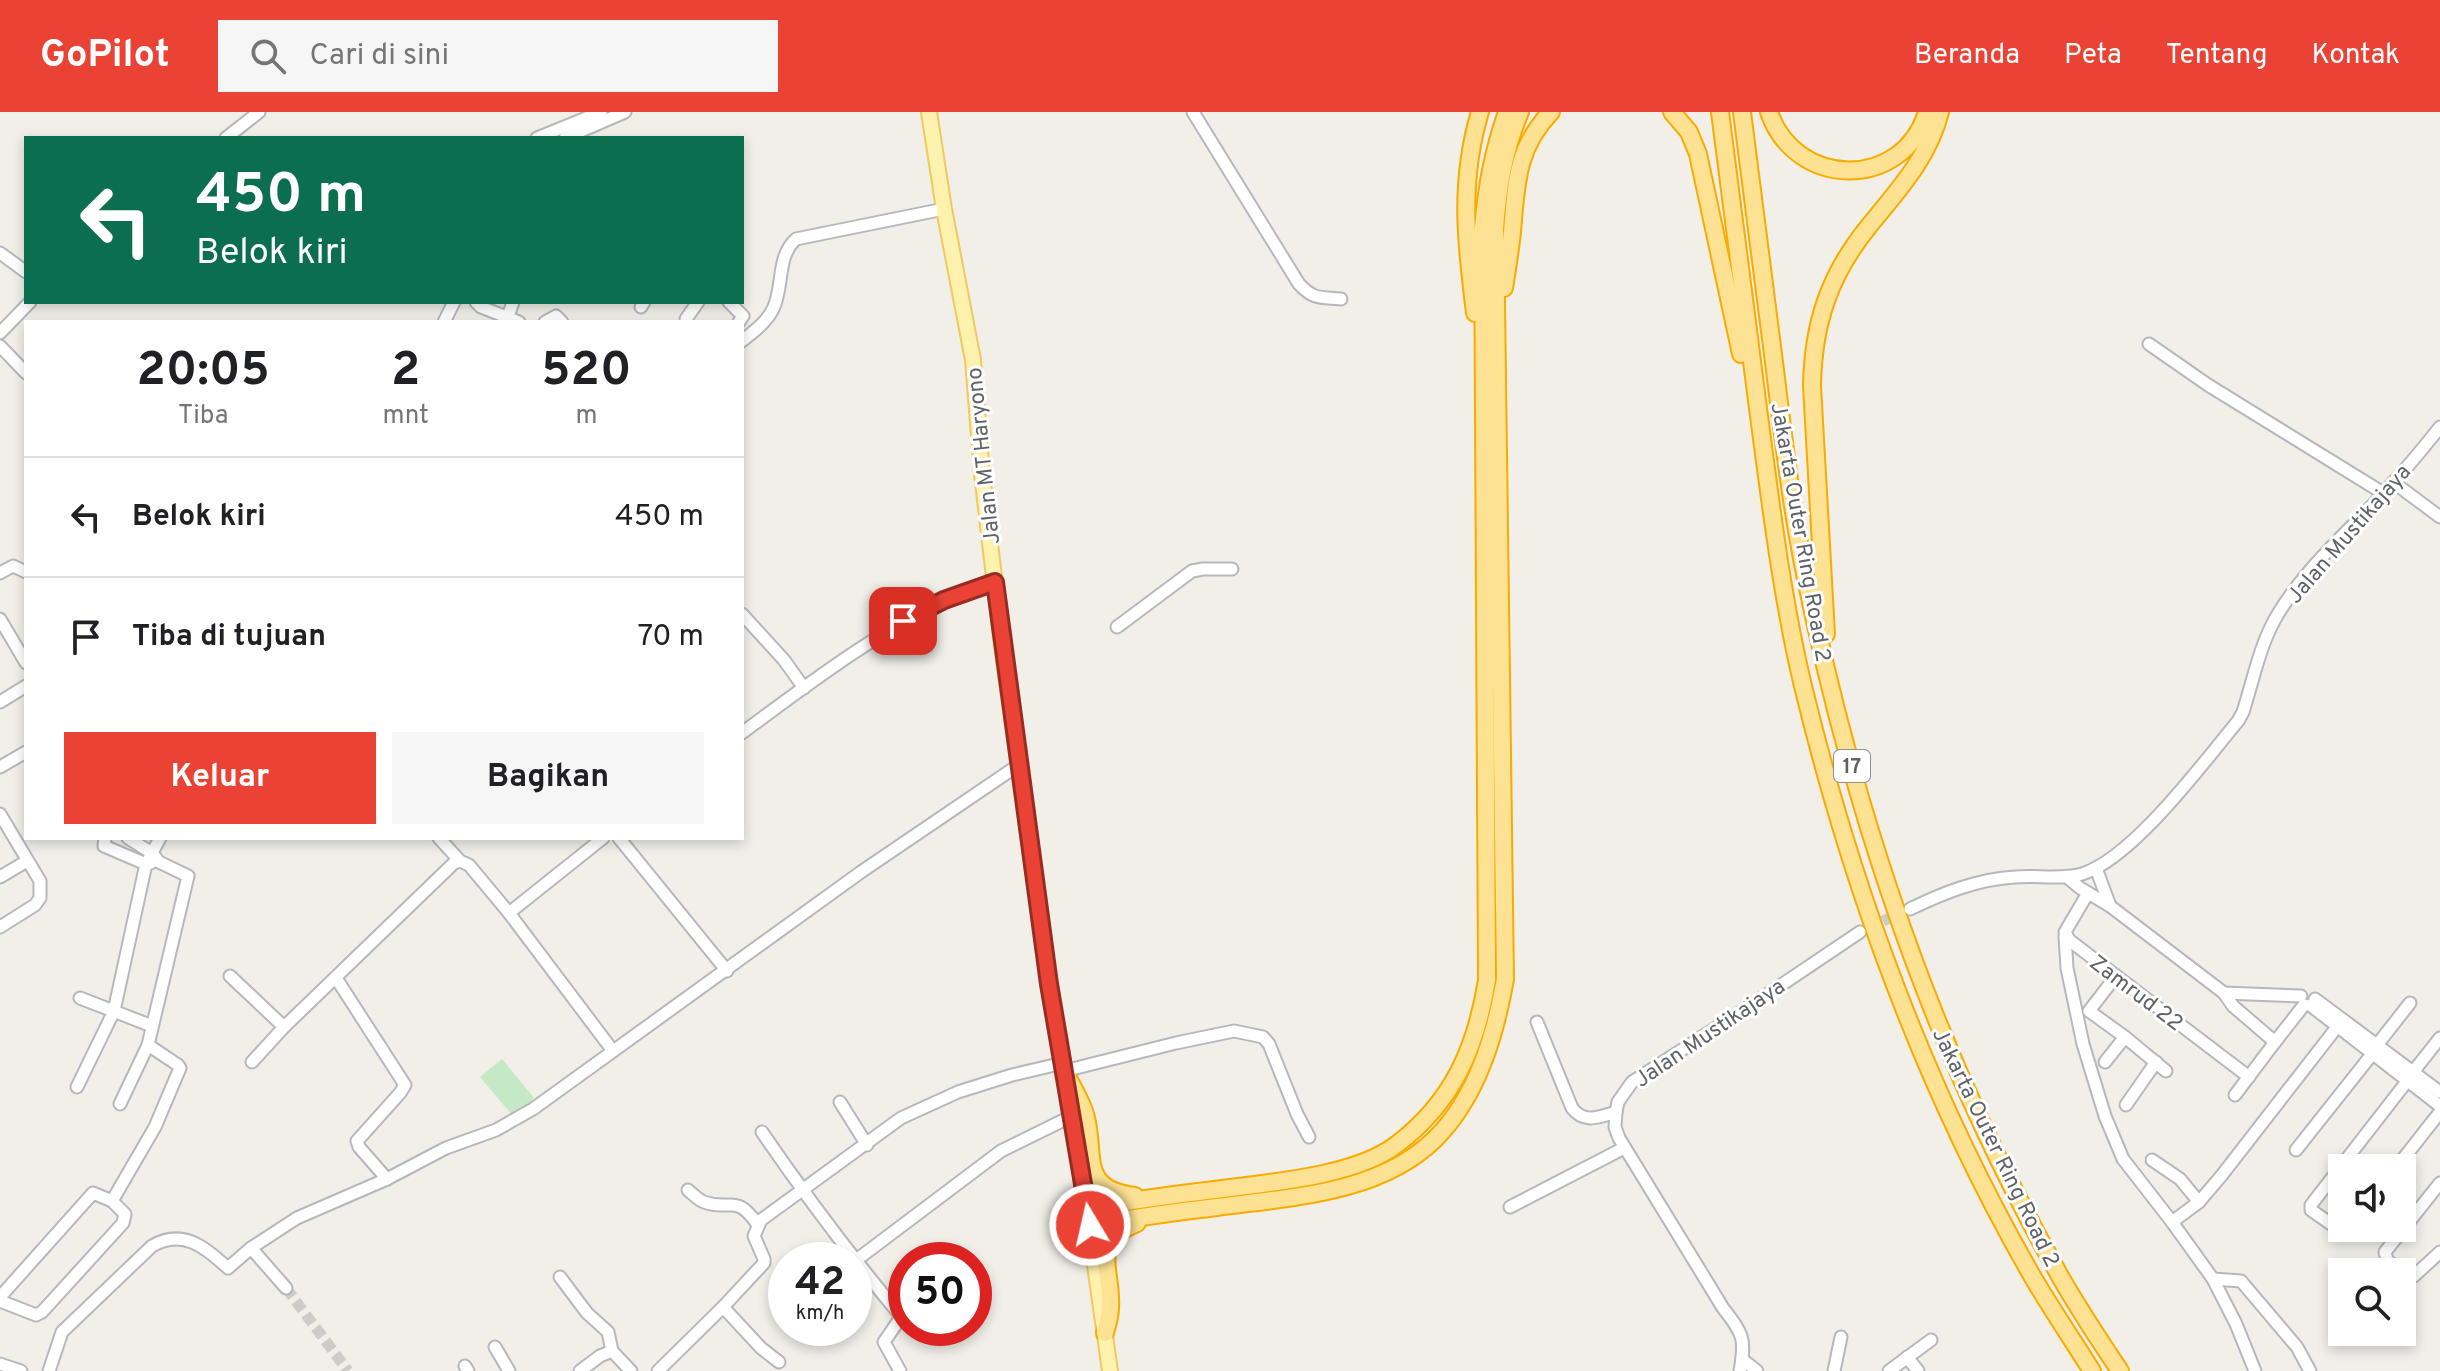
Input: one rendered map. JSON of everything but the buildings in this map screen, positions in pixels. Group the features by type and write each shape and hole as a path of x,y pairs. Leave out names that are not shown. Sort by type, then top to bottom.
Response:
{"highway":[{"path":"1480,112 1466,176 1465,210 1484,394"},
{"path":"1344,1177 1395,1146 1443,1098 1467,1058 1481,1016 1487,980 1483,228 1494,147 1507,112"},
{"path":"1088,1216 1300,1179 1384,1174 1409,1160 1435,1138 1461,1105 1482,1065 1498,1020 1505,979 1495,228 1498,184 1506,149 1520,112"},
{"path":"1496,341 1512,235 1515,188 1522,156 1533,133 1551,112"},
{"path":"1672,112 1689,132 1698,154 1767,477"},
{"name":"Jakarta Outer Ring Road 2","path":"1720,112 1767,477 1803,683 1836,811 1883,953 1926,1063 2035,1280 2092,1371"},
{"name":"Jakarta Outer Ring Road 2","path":"1742,112 1803,566 1827,677 1862,800 1907,945 1949,1053 2003,1168 2057,1271 2120,1371"},
{"path":"1769,112 1779,135 1793,151 1809,162 1849,172 1888,161 1904,150 1918,134 1927,112"},
{"path":"1827,677 1824,570 1812,386 1817,328 1823,304 1835,280 1866,229 1921,161 1940,112"},
{"path":"1064,1067 1085,1112 1093,1168 1099,1182 1111,1192 1154,1206"},
{"path":"1105,1333 1110,1307 1106,1251 1121,1229 1154,1206"}],"main road":[{"name":"Jalan MT Haryono","path":"929,112 973,360 982,474 1039,915 1110,1371"}],"street":[{"path":"229,136 259,112"},
{"path":"581,130 601,112"},
{"path":"548,136 581,130 625,112"},
{"path":"1193,112 1299,284 1307,293 1318,298 1341,299"},
{"path":"744,339 774,308 784,255 796,239 944,209"},
{"path":"0,253 24,271"},
{"path":"0,333 28,304"},
{"path":"478,304 509,320"},
{"path":"686,319 697,304"},
{"path":"731,304 743,316 740,320"},
{"path":"2149,344 2208,385 2383,493"},
{"path":"0,346 24,371"},
{"name":"Jalan Mustikajaya","path":"1910,909 1936,896 2008,877 2067,877 2096,868 2131,843 2238,721 2261,650 2293,592 2440,427"},
{"path":"2393,482 2440,517"},
{"path":"0,573 13,566 24,573"},
{"path":"1117,627 1192,571 1232,569"},
{"path":"744,732 903,621 944,600 995,582"},
{"path":"744,616 784,660 804,688"},
{"path":"0,619 24,660"},
{"path":"0,702 24,687"},
{"path":"0,767 24,753"},
{"path":"49,1371 62,1332 152,1246 166,1239 183,1238 228,1268 251,1248 297,1218 387,1179 446,1148 496,1130 567,1087 861,872 1020,764"},
{"path":"0,927 35,905 40,898 40,881 1,819"},
{"path":"105,840 104,846 146,864"},
{"path":"120,1104 148,1045 188,876 131,840"},
{"path":"77,1087 114,1011 146,864 156,857 160,840"},
{"path":"441,840 460,861 469,865 509,913 613,1051"},
{"path":"509,913 600,840"},
{"path":"621,840 727,971"},
{"path":"0,877 27,861"},
{"path":"252,1062 284,1027 454,863 460,861"},
{"path":"2096,868 2110,906"},
{"path":"2067,877 2224,993 2233,1006 2275,1042"},
{"path":"2088,893 2065,932 2067,968 2083,1044 2105,1116 2123,1159 2213,1279 2255,1371"},
{"name":"Jalan Mustikajaya","path":"1616,1112 1618,1102 1632,1082 1860,932"},
{"name":"Zamrud 22","path":"2065,936 2249,1077"},
{"path":"230,976 284,1027"},
{"path":"2116,976 2089,1011 2166,1071"},
{"path":"336,978 405,1085 357,1141 387,1179"},
{"path":"2224,993 2308,1001 2410,1076 2440,1092"},
{"path":"80,998 152,1026"},
{"path":"2308,1001 2337,1027 2375,1049"},
{"path":"2235,1095 2308,1001"},
{"path":"2296,1150 2410,1003"},
{"path":"1537,1022 1577,1115 1585,1119 1616,1112 1615,1127 1624,1148 1723,1308 1741,1331 1741,1365 1757,1371"},
{"path":"2172,1222 2199,1202 2222,1175 2337,1027"},
{"path":"658,1371 764,1263 754,1236 761,1220 901,1118 958,1092 1012,1075 1234,1031 1263,1037 1269,1044 1309,1137"},
{"path":"2105,1062 2125,1037"},
{"path":"2350,1154 2440,1038"},
{"path":"112,1201 155,1127 180,1068 148,1045"},
{"path":"2126,1105 2156,1062"},
{"path":"2406,1154 2440,1109 2410,1076"},
{"path":"840,1102 867,1145"},
{"path":"872,1248 1001,1151 1072,1116"},
{"path":"762,1132 841,1242"},
{"path":"1510,1207 1624,1148"},
{"path":"2152,1160 2180,1179 2199,1202"},
{"path":"2328,1183 2311,1205 2311,1210 2328,1220"},
{"path":"2386,1258 2385,1252 2440,1183"},
{"path":"688,1190 705,1202 744,1208 758,1225"},
{"path":"93,1193 112,1201 125,1214 123,1223 42,1312 36,1315 0,1299 88,1196 93,1193"},
{"path":"251,1248 286,1288"},
{"path":"2416,1274 2440,1252"},
{"path":"560,1277 587,1313 608,1332 612,1351 631,1371"},
{"path":"2213,1279 2241,1281 2297,1347 2310,1371"},
{"path":"872,1281 900,1315 884,1342 900,1371"},
{"path":"723,1307 761,1348 779,1362"},
{"path":"1834,1371 1841,1337"},
{"path":"1889,1371 1931,1340"},
{"path":"495,1347 509,1371"},
{"path":"580,1371 612,1351"},
{"path":"1907,1357 1918,1371"},
{"path":"0,1364 21,1371"}],"green space":[{"path":"502,1059 534,1098 513,1116 480,1077"}],"tunnel":[{"path":"1868,928 1903,912"},
{"path":"286,1288 348,1371"}],"route":[{"path":"903,621 944,600 995,582 1049,984 1090,1225"}]}
